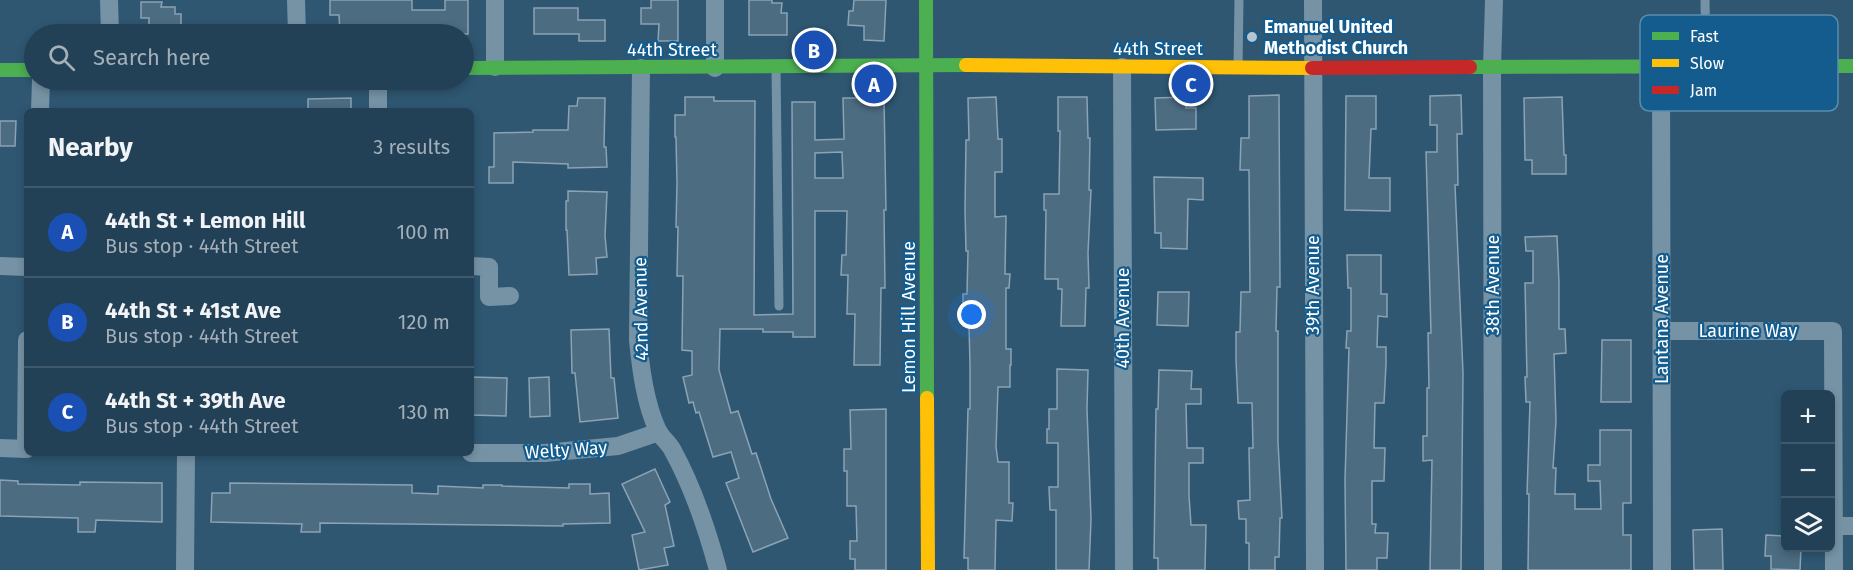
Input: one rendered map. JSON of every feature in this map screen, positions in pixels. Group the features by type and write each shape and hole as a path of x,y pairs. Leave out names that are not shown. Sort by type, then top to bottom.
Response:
{"street":[{"path":"109,0 110,24"},
{"path":"297,0 297,24"},
{"path":"495,0 495,67"},
{"path":"715,0 715,68"},
{"name":"Lemon Hill Avenue","path":"926,0 928,570"},
{"name":"39th Avenue","path":"1313,0 1315,570"},
{"name":"38th Avenue","path":"1493,570 1492,68 1494,0"},
{"name":"44th Street","path":"474,68 926,65 1312,68 1640,67"},
{"name":"44th Street","path":"1838,66 1853,66"},
{"name":"40th Avenue","path":"1122,67 1124,570"},
{"name":"42nd Avenue","path":"641,68 638,340 644,384 659,432 671,447 707,529 718,570"},
{"path":"0,70 24,70"},
{"path":"40,108 41,90"},
{"path":"378,90 378,108"},
{"name":"Lantana Avenue","path":"1661,111 1662,570"},
{"path":"0,266 24,267"},
{"path":"474,266 489,267 489,297 510,296"},
{"name":"Laurine Way","path":"1663,331 1833,331 1834,498"},
{"name":"Welty Way","path":"474,453 546,453 618,446 659,432"},
{"path":"0,448 24,449"},
{"path":"185,570 186,456"},
{"path":"1835,526 1853,526"},
{"path":"1834,552 1834,570"}],"lane":[{"path":"1238,67 1239,0"},
{"path":"1705,0 1705,15"},
{"path":"776,67 779,306"}],"building":[{"path":"330,0 412,0 412,10 445,10 445,0 468,0 468,24 339,24 339,15 330,15"},
{"path":"651,0 678,0 678,41 658,41 659,24 641,24 641,8 651,8"},
{"path":"749,0 772,0 772,3 782,3 781,13 787,13 787,35 749,35"},
{"path":"854,0 886,0 884,41 864,40 864,26 848,25 849,11 853,11"},
{"path":"141,2 162,2 161,7 175,7 175,14 181,14 181,24 149,24 149,18 141,18"},
{"path":"534,8 578,8 578,20 605,20 605,41 579,41 579,34 534,34"},
{"path":"1279,95 1280,287 1277,287 1276,331 1278,331 1278,442 1282,518 1280,518 1279,557 1275,557 1275,570 1249,570 1246,519 1239,519 1238,501 1250,500 1249,448 1253,448 1252,403 1238,403 1236,360 1236,332 1240,332 1241,292 1250,292 1249,170 1240,170 1241,138 1249,138 1249,96"},
{"path":"1461,95 1462,134 1457,134 1458,185 1455,185 1463,373 1461,570 1430,570 1432,460 1423,461 1423,436 1427,436 1427,388 1429,388 1428,333 1431,333 1426,152 1437,152 1437,125 1430,125 1430,96"},
{"path":"1346,96 1376,96 1376,129 1371,129 1369,178 1390,178 1390,211 1345,210"},
{"path":"685,97 714,97 714,101 755,101 754,315 793,314 792,102 815,102 815,140 844,139 843,98 884,98 885,288 881,288 880,365 854,365 855,314 847,314 848,275 841,275 842,255 846,255 847,211 815,211 815,337 793,337 793,332 763,332 763,329 720,329 719,370 731,413 738,411 752,454 756,453 771,499 788,538 753,552 726,483 739,478 731,452 713,457 699,412 696,413 693,402 689,403 683,377 692,375 692,351 682,350 683,276 677,276 675,115 685,115","holes":["842,152 843,178 815,178 815,153"]},
{"path":"996,97 998,139 1002,139 1002,172 995,172 995,217 1006,216 1005,274 1010,274 1009,288 1006,288 1006,349 1011,349 1011,365 1010,387 998,387 996,447 998,462 1009,462 1009,503 1013,503 1012,521 996,520 995,570 968,570 968,558 964,558 970,365 969,326 963,326 963,294 967,294 968,251 966,251 965,210 966,140 969,140 968,98"},
{"path":"1058,97 1087,97 1088,138 1090,138 1089,190 1091,190 1089,288 1086,288 1085,326 1061,326 1062,289 1058,289 1058,279 1045,279 1046,210 1044,210 1044,194 1059,194"},
{"path":"1186,97 1186,108 1196,108 1196,129 1156,130 1155,98"},
{"path":"1562,97 1566,174 1532,174 1532,160 1525,160 1524,98"},
{"path":"351,98 351,108 308,108 308,99"},
{"path":"578,98 605,98 604,147 606,147 607,167 568,168 568,164 513,162 513,183 489,183 489,167 494,167 494,133 568,130 569,106 577,106"},
{"path":"0,121 16,121 15,146 0,146"},
{"path":"1154,177 1203,178 1203,200 1188,199 1187,249 1161,248 1161,233 1155,233"},
{"path":"568,191 607,192 605,236 607,257 596,258 597,274 569,275 566,230"},
{"path":"1557,236 1559,329 1565,329 1566,353 1554,354 1556,421 1553,468 1556,468 1555,494 1575,494 1575,509 1601,509 1600,481 1588,481 1588,465 1600,465 1600,430 1631,430 1631,503 1623,503 1623,535 1631,535 1631,570 1528,570 1529,494 1527,494 1530,402 1526,402 1525,283 1533,283 1533,251 1526,251 1525,237"},
{"path":"1347,255 1381,255 1381,294 1387,294 1387,317 1378,316 1377,347 1386,347 1386,364 1384,403 1375,403 1374,448 1385,448 1384,481 1372,481 1372,524 1376,524 1375,533 1388,533 1387,558 1377,558 1377,570 1346,570 1345,480 1349,348 1346,348 1347,331 1351,331 1351,288 1348,288"},
{"path":"1158,292 1189,292 1188,326 1157,325"},
{"path":"609,329 611,378 614,378 618,418 580,422 575,373 572,373 571,330"},
{"path":"1602,340 1631,340 1631,402 1601,402"},
{"path":"1057,369 1088,370 1091,519 1089,570 1056,570 1056,510 1050,510 1049,487 1058,487 1058,443 1047,443 1047,429 1049,429 1049,409 1057,409"},
{"path":"1159,370 1192,371 1191,389 1201,389 1201,404 1186,404 1187,448 1203,448 1203,463 1189,463 1189,496 1191,525 1206,525 1205,570 1158,570 1158,558 1154,558 1156,409 1158,409"},
{"path":"474,377 507,378 506,416 474,415"},
{"path":"549,377 550,416 530,417 529,378"},
{"path":"886,409 886,570 855,570 855,559 850,559 850,541 857,541 856,506 847,506 847,471 844,471 844,449 851,449 850,410"},
{"path":"655,469 670,502 665,505 674,546 664,548 668,565 639,570 632,535 645,532 622,484"},
{"path":"0,480 18,481 18,484 162,483 162,522 96,520 95,532 78,532 78,518 0,516"},
{"path":"230,483 412,485 412,493 438,494 438,486 483,488 483,485 502,485 569,488 569,484 590,484 590,494 609,493 610,523 563,524 563,526 320,523 320,532 301,532 302,524 211,522 212,493 230,493"},
{"path":"1722,529 1723,570 1694,570 1693,530"},
{"path":"1766,535 1781,536 1781,552 1801,552 1800,570 1771,569 1771,556 1765,556"}],"traffic: fast":[{"path":"926,0 927,398"},
{"path":"474,68 966,65"},
{"path":"1838,66 1853,66"},
{"path":"1470,67 1640,67"},
{"path":"0,70 24,70"}],"traffic: slow":[{"path":"966,65 1312,68"},
{"path":"927,398 928,570"}],"traffic: jam":[{"path":"1312,68 1470,67"}],"place":[{"name":"Emanuel United Methodist Church","path":"1252,37"},
{"name":"44th St + 41st Ave","path":"814,50"},
{"name":"44th St + Lemon Hill","path":"874,84"},
{"name":"44th St + 39th Ave","path":"1191,84"}]}
